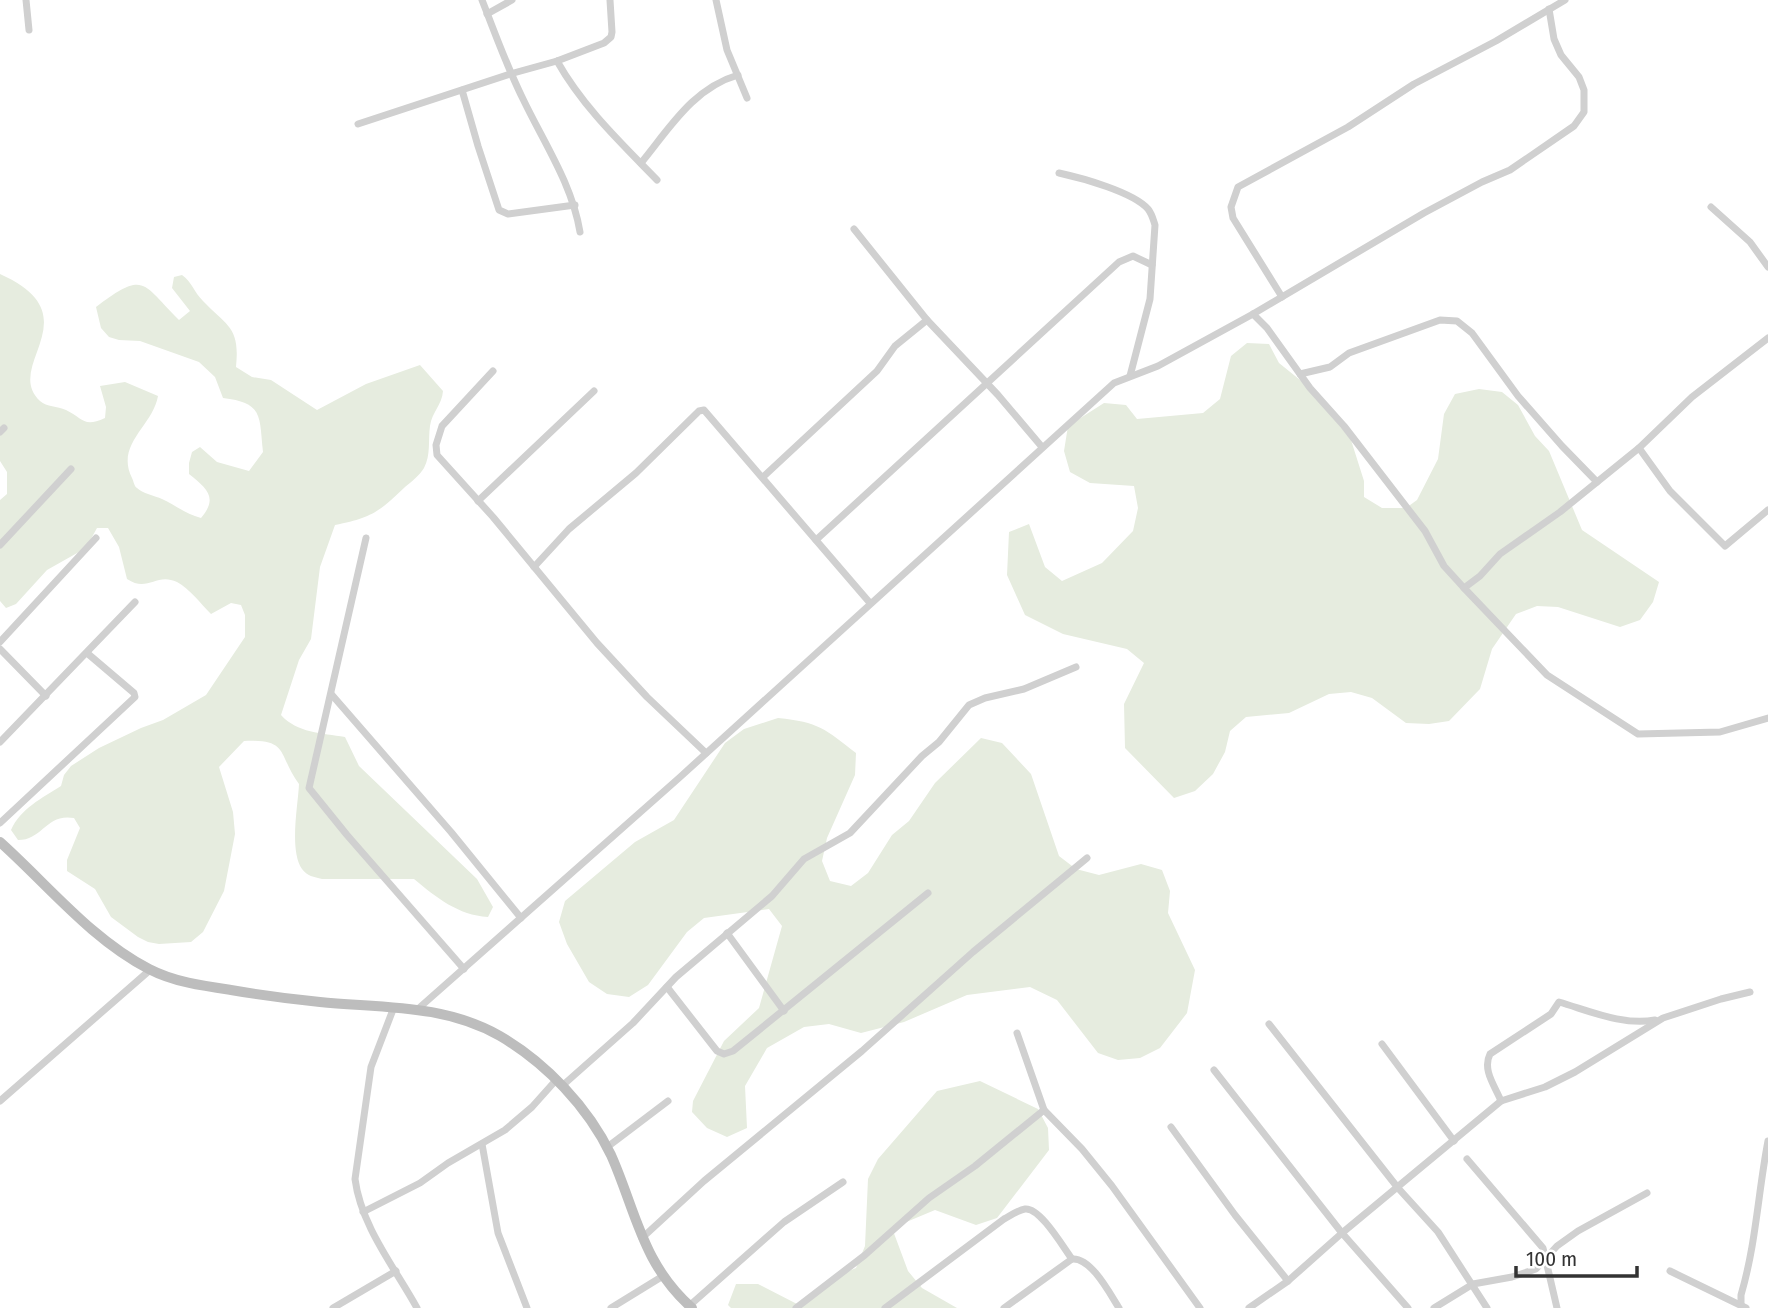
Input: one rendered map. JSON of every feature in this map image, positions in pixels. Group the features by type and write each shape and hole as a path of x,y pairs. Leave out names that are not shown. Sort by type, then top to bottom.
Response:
{"main road":[{"path":"0,842 113,947 150,970 180,981 211,987 319,1002 419,1008 477,1024 503,1037 560,1083 592,1124 606,1148 651,1259 690,1307"}],"street":[{"path":"26,0 29,30"},
{"path":"482,0 510,74 575,205 580,232"},
{"path":"487,14 512,0"},
{"path":"358,124 557,61 608,41 612,32 610,0"},
{"path":"716,0 725,42 747,98"},
{"path":"1282,297 1233,218 1231,206 1238,187 1348,127 1413,84 1565,0"},
{"path":"419,1008 706,753 1114,383 1158,366 1253,314 1447,201 1510,170 1574,126 1584,112 1584,90 1579,77 1561,55 1554,39 1549,9"},
{"path":"557,61 590,110 657,180"},
{"path":"641,163 693,99 722,80 738,75"},
{"path":"462,90 499,210 508,214 575,205"},
{"path":"1059,173 1104,185 1150,211 1154,225 1150,299 1130,376"},
{"path":"1711,206 1750,242 1768,267"},
{"path":"854,229 927,320 987,383 1042,447"},
{"path":"816,540 1119,262 1133,256 1152,265"},
{"path":"1253,314 1272,334 1300,374 1344,426 1424,531 1444,566 1548,675 1638,734 1720,732 1768,718"},
{"path":"763,477 877,371 895,346 927,320"},
{"path":"1300,374 1330,367 1349,353 1440,320 1457,321 1472,333 1518,396 1597,482"},
{"path":"1464,588 1480,576 1500,554 1560,512 1639,448 1692,397 1768,338"},
{"path":"492,371 442,426 436,445 441,462 478,501 646,697 706,753"},
{"path":"478,501 594,391"},
{"path":"534,568 569,529 636,473 702,410 706,411 870,603"},
{"path":"1639,448 1670,491 1725,546 1768,510"},
{"path":"0,545 71,469"},
{"path":"0,642 96,538"},
{"path":"366,538 310,790 464,969"},
{"path":"0,742 135,602"},
{"path":"0,649 46,696"},
{"path":"0,823 135,697 134,693 87,653"},
{"path":"363,1212 420,1183 517,1122 633,1023 667,987 772,896 804,859 850,833 922,756 939,742 969,705 985,698 1024,689 1076,667"},
{"path":"332,695 452,832 521,918"},
{"path":"642,1238 704,1181 862,1051 964,960 1087,858"},
{"path":"667,987 720,1053 733,1051 928,893"},
{"path":"727,933 784,1011"},
{"path":"0,1101 150,970"},
{"path":"1502,1101 1487,1069 1490,1054 1551,1014 1559,1002 1617,1020 1639,1023 1750,992"},
{"path":"394,1007 373,1058 355,1179 363,1212 417,1308"},
{"path":"1249,1308 1288,1281 1502,1101 1545,1087 1575,1072 1663,1018"},
{"path":"1269,1024 1398,1188 1438,1232 1487,1308"},
{"path":"1017,1034 1044,1110 1082,1149 1112,1186 1200,1308"},
{"path":"1382,1044 1454,1141"},
{"path":"1214,1070 1342,1233 1408,1308"},
{"path":"606,1148 667,1101"},
{"path":"796,1308 865,1255 929,1198 975,1166 1044,1110"},
{"path":"1171,1127 1235,1215 1288,1281"},
{"path":"1744,1306 1741,1295 1755,1238 1768,1141"},
{"path":"482,1144 498,1233 527,1308"},
{"path":"1467,1159 1543,1248 1557,1308"},
{"path":"690,1307 783,1222 843,1182"},
{"path":"1434,1308 1473,1284 1512,1277 1536,1269 1557,1246 1578,1231 1647,1193"},
{"path":"886,1308 1004,1219 1023,1209 1029,1208 1039,1215 1072,1259"},
{"path":"1004,1308 1072,1259 1078,1258 1087,1264 1119,1308"},
{"path":"1670,1271 1744,1306"},
{"path":"333,1308 396,1272"},
{"path":"611,1308 663,1276"}],"shaded area":[{"path":"0,274 27,290 41,307 44,323 31,372 31,387 40,401 92,422 105,418 106,407 100,386 125,382 158,396 155,407 131,445 128,466 132,478 139,490 201,518 210,499 205,489 189,474 192,452 200,447 217,462 249,471 263,452 257,413 246,403 223,398 215,377 199,362 140,341 109,337 101,328 96,307 125,288 134,285 150,290 179,320 190,311 172,288 174,277 182,275 234,335 236,367 252,377 271,380 317,410 366,384 420,365 443,391 431,421 428,458 422,471 374,513 335,525 320,567 311,639 299,660 281,715 302,729 345,737 359,766 477,879 493,907 488,917 457,909 414,879 322,879 306,873 298,861 296,851 299,784 280,750 269,743 259,741 244,741 219,767 233,812 235,834 224,891 203,932 191,942 159,944 138,937 111,917 95,889 67,871 67,860 80,828 74,818 57,819 33,836 18,840 11,830 20,816 61,786 64,775 71,766 99,748 163,720 206,695 245,637 245,615 241,605 231,603 211,614 177,582 163,579 141,584 127,579 119,547 108,528 97,528 86,548 47,570 16,604 6,608 0,601 0,500 7,494 7,472 0,461"},
{"path":"1247,343 1269,344 1279,363 1310,388 1351,440 1364,481 1364,497 1382,508 1406,508 1417,500 1438,459 1444,414 1455,394 1479,389 1502,392 1518,405 1535,436 1549,451 1582,530 1659,582 1653,602 1640,620 1620,627 1558,607 1537,606 1516,614 1492,649 1480,689 1449,721 1406,723 1372,698 1351,692 1329,694 1289,713 1246,717 1230,731 1225,752 1213,774 1195,791 1174,798 1125,748 1124,704 1144,663 1127,649 1063,634 1025,615 1007,575 1009,532 1029,524 1045,567 1062,581 1102,563 1133,531 1138,508 1134,486 1090,483 1070,472 1064,451 1068,426 1104,403 1126,405 1137,419 1203,413 1220,399 1231,356"},
{"path":"778,718 821,728 856,753 855,775 827,838 822,861 830,881 851,886 868,873 892,835 909,821 935,783 981,738 1002,743 1031,774 1059,856 1076,869 1099,875 1141,864 1162,870 1170,891 1168,913 1195,970 1187,1013 1160,1048 1140,1058 1118,1060 1098,1053 1057,1000 1030,987 967,995 904,1022 861,1033 829,1024 804,1027 767,1048 745,1086 747,1128 727,1137 707,1128 692,1112 693,1101 724,1041 759,1008 782,926 769,909 704,918 687,932 648,985 629,997 607,994 589,982 567,944 559,922 565,901 635,842 674,820 725,743 744,729"},
{"path":"980,1081 1038,1109 1048,1128 1049,1150 997,1218 976,1225 935,1210 892,1228 908,1271 922,1288 957,1308 731,1308 728,1305 736,1284 758,1284 797,1304 832,1278 856,1268 865,1246 868,1179 878,1159 937,1091"}]}
